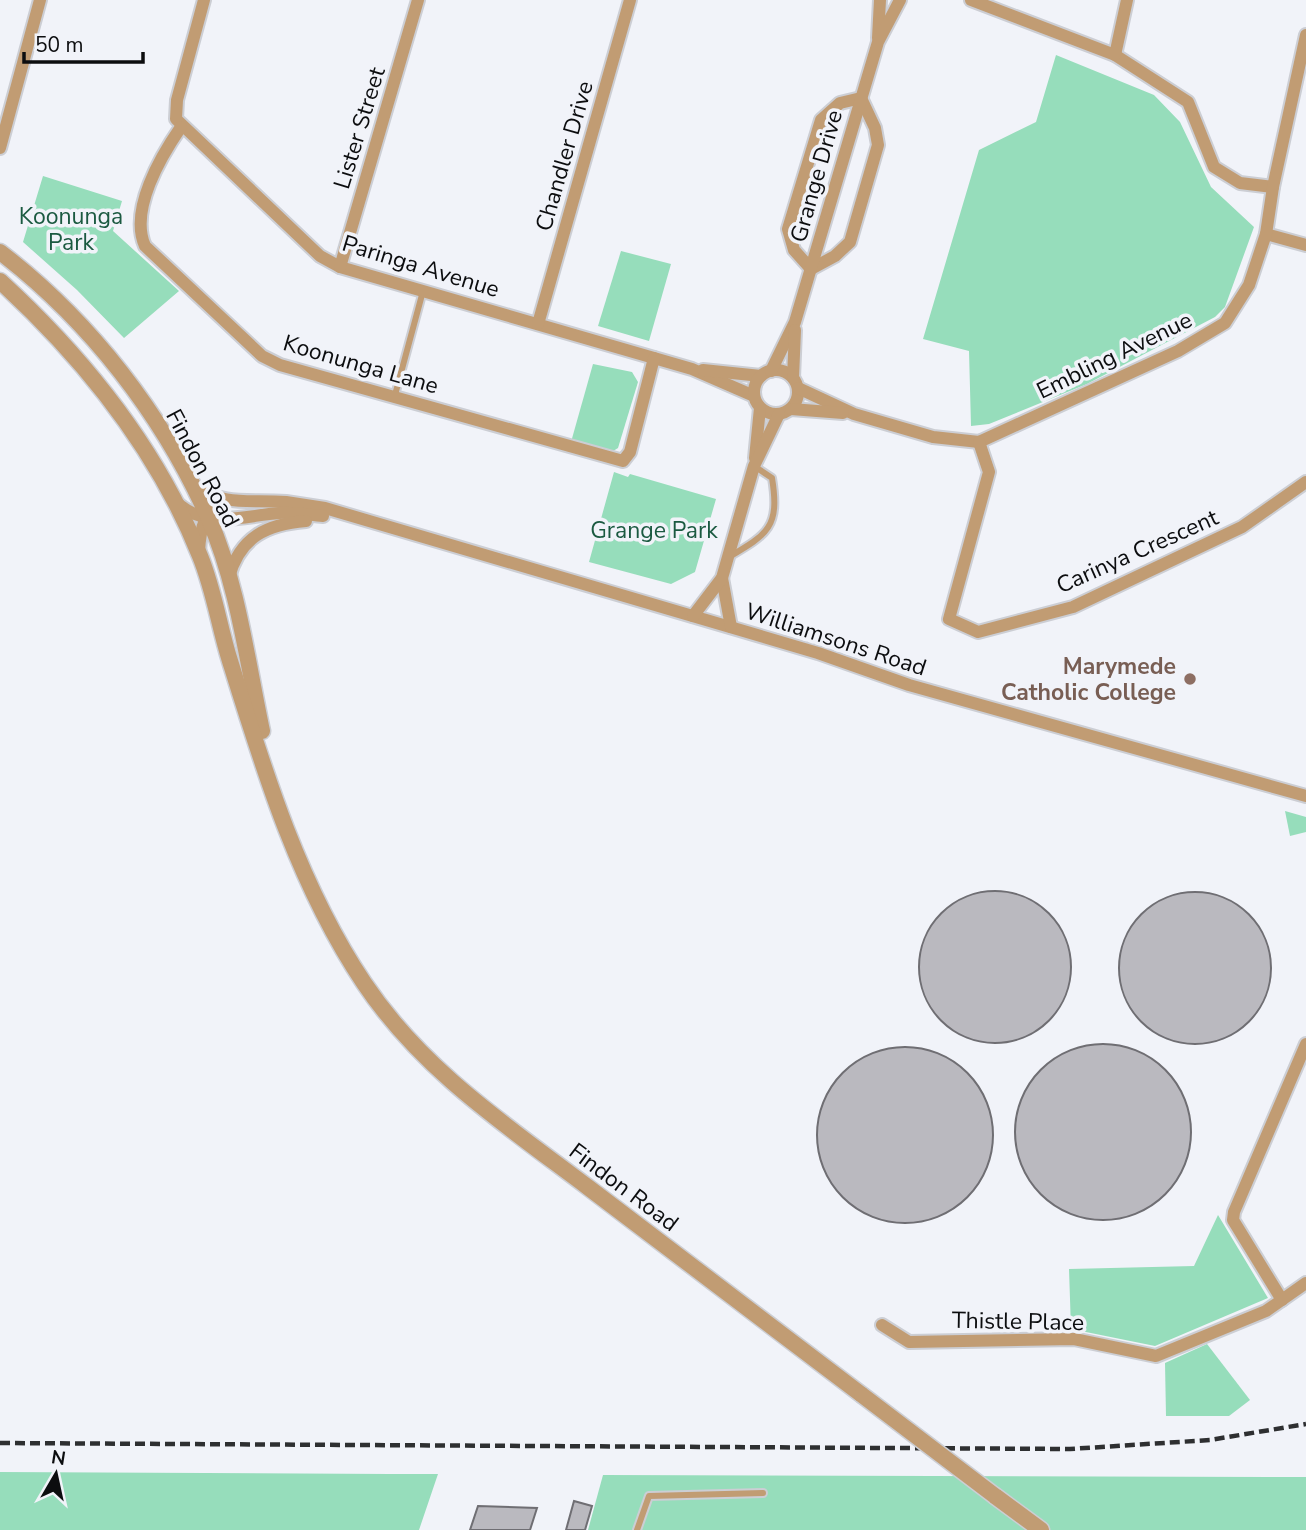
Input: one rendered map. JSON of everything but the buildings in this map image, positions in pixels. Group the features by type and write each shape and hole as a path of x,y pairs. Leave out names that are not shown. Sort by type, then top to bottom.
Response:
{"street":[{"path":"0,148 4,117 40,0"},
{"path":"181,127 174,111 204,0"},
{"name":"Lister Street","path":"341,267 418,0"},
{"name":"Chandler Drive","path":"538,324 630,0"},
{"name":"Grange Drive","path":"878,42 880,0"},
{"name":"Grange Drive","path":"766,373 796,322 878,42 900,0"},
{"path":"971,0 1115,55 1188,102 1214,167 1240,183 1273,187"},
{"path":"1115,55 1127,0"},
{"name":"Embling Avenue","path":"979,442 1178,351 1225,323 1249,285 1266,234 1273,187 1306,35"},
{"path":"861,99 875,128 878,145 850,242 835,256 811,269 794,250 788,229 821,120 840,103 861,99"},
{"name":"Paringa Avenue","path":"181,127 320,256 341,267 692,369 757,402"},
{"name":"Koonunga Lane","path":"181,127 164,151 152,180 140,217 140,235 145,246 262,356 280,365 623,461 629,452 654,358"},
{"path":"1266,234 1306,245"},
{"name":"Findon Road","path":"0,252 45,288 99,344 143,404 191,484 208,518 229,577 275,799"},
{"name":"Findon Road","path":"0,281 69,347 104,391 144,448 170,496 199,552 229,658 275,799 300,863 336,937 364,984 410,1043 451,1084 488,1114 1041,1530"},
{"name":"Grange Drive","path":"795,383 796,322"},
{"name":"Paringa Avenue","path":"692,369 766,373"},
{"path":"693,616 722,578 754,466 757,402 754,386 766,373 782,371 795,383 854,414 933,437 979,442"},
{"path":"754,466 785,412 795,383"},
{"path":"757,402 785,412 854,414"},
{"name":"Carinya Crescent","path":"979,442 989,472 949,619 978,632 1073,607 1242,527 1306,482"},
{"name":"Williamsons Road","path":"191,484 211,497 228,501 284,502 325,509 835,658 909,685 1306,796"},
{"path":"170,496 193,514 208,518"},
{"path":"199,552 208,518 217,503 228,501"},
{"name":"Williamsons Road","path":"208,518 220,521 283,513 355,518"},
{"path":"229,577 240,548 266,528 285,523 355,518"},
{"path":"722,578 731,627"},
{"path":"1282,1300 1233,1220 1238,1195 1306,1044"},
{"name":"Thistle Place","path":"882,1325 909,1342 1074,1339 1156,1356 1266,1311 1306,1283"}],"lane":[{"path":"395,396 423,291"},
{"path":"728,558 764,536 777,505 772,478 754,466"},
{"path":"638,1530 649,1496 763,1493"}],"green space":[{"path":"1056,55 1154,95 1180,122 1211,187 1254,227 1225,307 1215,317 1087,384 989,424 971,426 969,351 923,339 979,150 1036,122"},
{"name":"Koonunga Park","path":"43,176 122,201 113,231 179,291 124,338 77,290 23,242"},
{"path":"621,251 671,264 649,341 598,326"},
{"path":"593,364 632,372 638,382 618,448 610,453 571,442"},
{"name":"Grange Park","path":"614,472 628,477 630,474 716,499 695,572 671,584 589,562"},
{"path":"1285,811 1306,817 1306,832 1290,836"},
{"path":"1218,1215 1268,1298 1155,1346 1071,1329 1069,1269 1194,1266"},
{"path":"1207,1344 1250,1400 1229,1416 1166,1416 1165,1363"},
{"path":"0,1472 438,1474 419,1530 0,1530"},
{"path":"603,1475 1306,1477 1306,1530 588,1530"}],"railway":[{"path":"0,1443 1070,1449 1210,1440 1306,1424"}],"place":[{"name":"Marymede Catholic College","path":"1190,679"}]}
